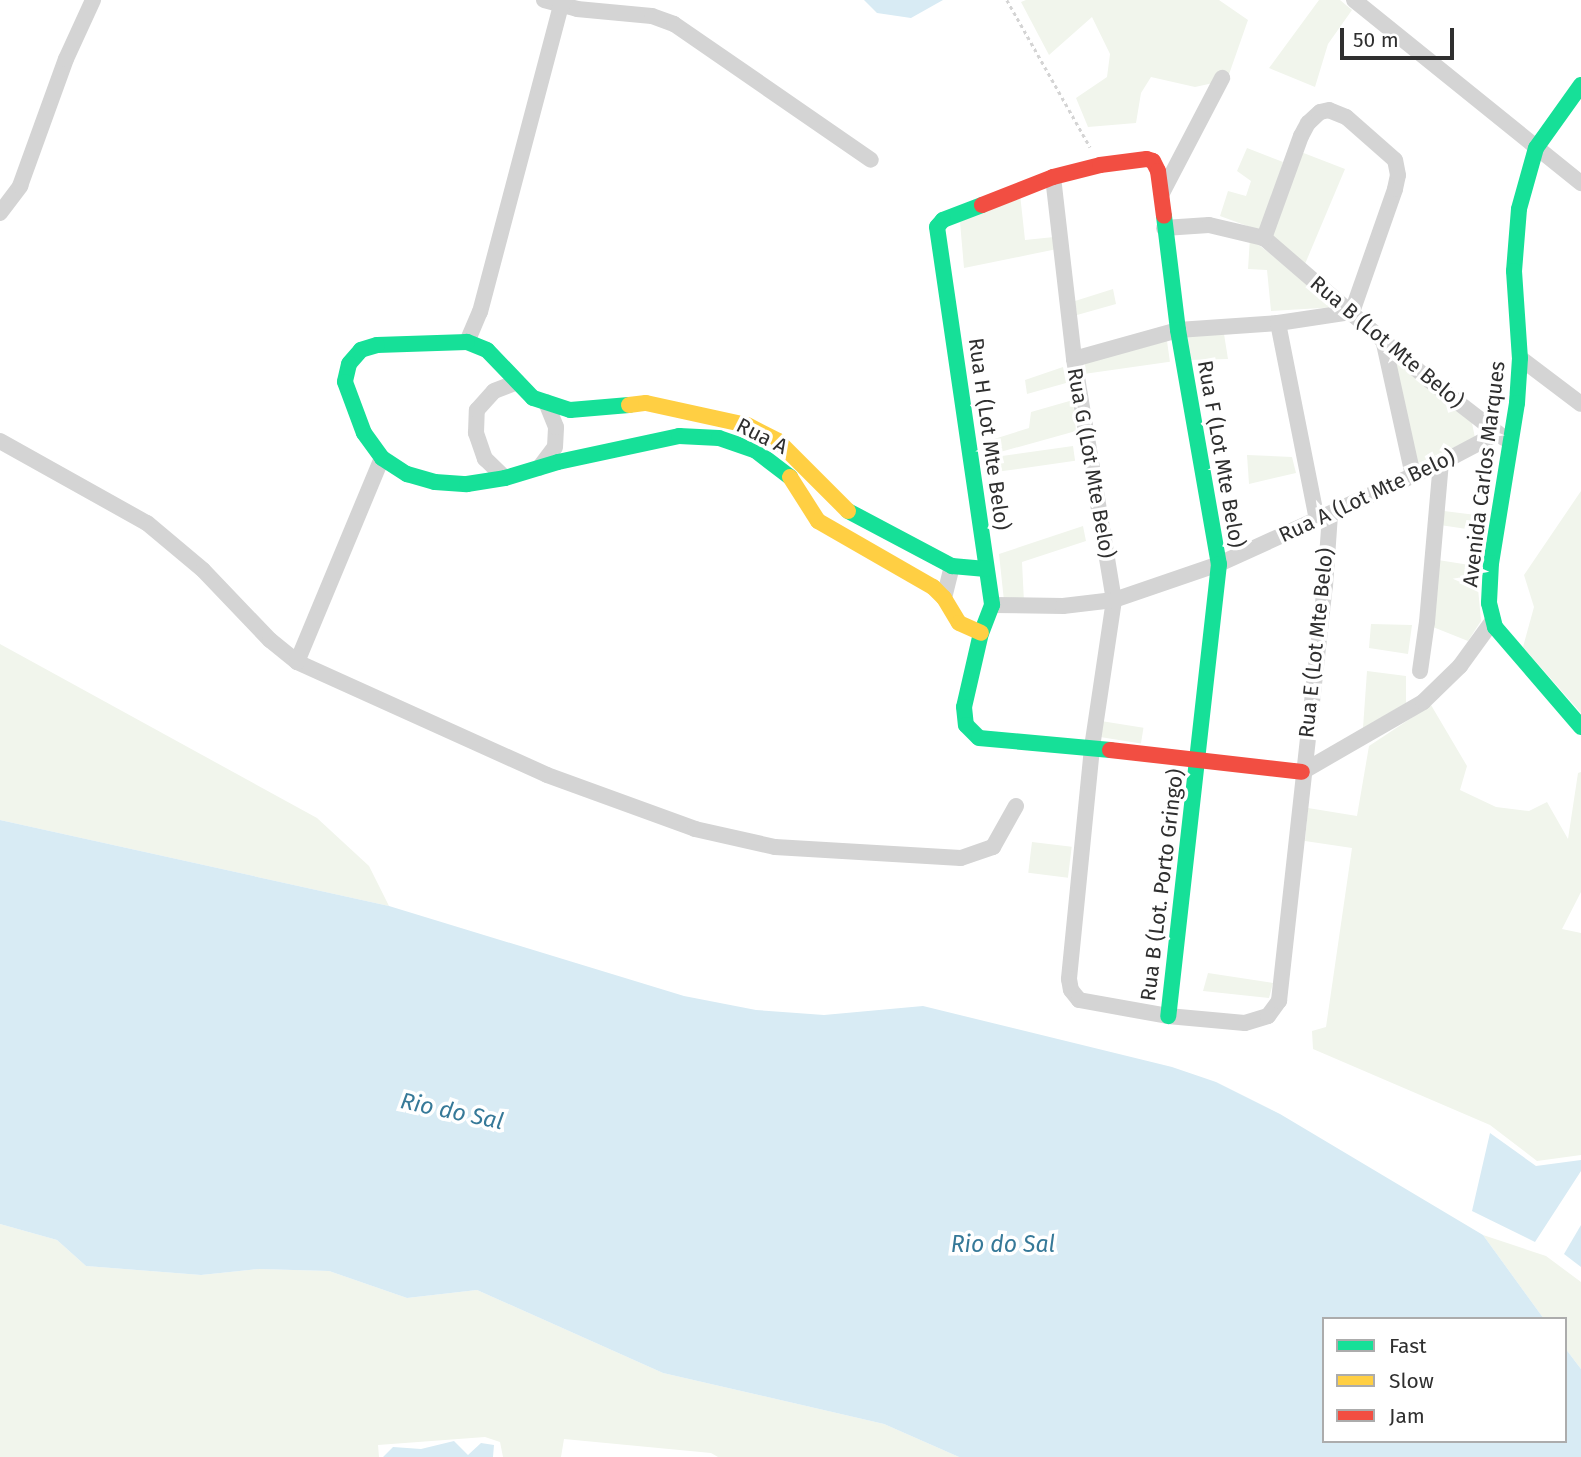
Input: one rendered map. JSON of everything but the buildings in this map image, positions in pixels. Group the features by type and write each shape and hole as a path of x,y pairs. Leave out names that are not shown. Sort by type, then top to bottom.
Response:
{"street":[{"path":"0,213 20,186 66,59 93,0"},
{"path":"544,0 561,5 652,16 674,24 871,160"},
{"path":"1354,0 1581,183"},
{"path":"297,662 382,458 364,433 345,382 349,364 361,350 377,345 467,342 480,312 561,5"},
{"path":"1162,194 1222,78"},
{"name":"Avenida Carlos Marques","path":"1492,622 1491,563 1512,443 1520,358 1514,295 1515,239 1519,209 1536,148 1581,85"},
{"path":"1074,359 1178,330 1278,323 1352,312 1398,175 1392,156 1346,117 1324,111 1308,123 1264,238 1209,225 1164,228"},
{"name":"Rua F (Lot Mte Belo)","path":"1100,165 1152,160 1158,171 1162,194 1178,330 1219,564 1198,758"},
{"path":"1053,177 1100,165"},
{"name":"Rua H (Lot Mte Belo)","path":"992,606 937,227 946,218 1053,177"},
{"name":"Rua G (Lot Mte Belo)","path":"1053,177 1074,359 1114,600 1091,748 1069,979 1071,990 1077,999 1093,1005 1168,1016"},
{"name":"Rua B (Lot Mte Belo)","path":"1264,238 1429,380 1512,443"},
{"name":"Rua E (Lot Mte Belo)","path":"1168,1016 1245,1023 1268,1016 1279,1001 1281,989 1301,772 1325,586 1323,517 1278,323"},
{"path":"1384,339 1413,476"},
{"name":"Rua A","path":"467,342 487,350 533,398 570,410 646,403 747,425 778,441 841,507 883,532 952,566 986,569"},
{"path":"1520,358 1581,404"},
{"path":"506,478 485,459 476,433 477,410 494,391 517,382"},
{"path":"539,468 555,447 556,427 547,402"},
{"path":"556,427 570,410"},
{"name":"Rua A (Lot Mte Belo)","path":"992,606 1063,606 1114,600 1219,564 1441,463 1498,433"},
{"name":"Rua A","path":"382,458 407,474 435,482 467,484 506,478 583,457 679,436 719,438 756,451 786,471 818,521 933,587 944,598 959,623 981,633"},
{"path":"0,441 147,523 203,570 270,640 297,662 547,775 695,829 775,847 961,858 993,847 1016,806"},
{"path":"555,447 583,457"},
{"path":"1420,671 1441,463"},
{"path":"944,598 952,566"},
{"path":"992,606 981,633 964,707 966,725 979,738 1198,758 1301,772 1423,702 1460,666 1492,622 1581,727"},
{"name":"Rua B (Lot. Porto Gringo)","path":"1168,1016 1198,758"}],"path":[{"path":"1007,0 1100,165"}],"shaded area":[{"path":"1219,0 1248,20 1227,80 1195,87 1151,77 1141,93 1136,123 1088,127 1076,98 1107,77 1110,54 1092,17 1049,55 1021,2"},
{"path":"1319,0 1340,0 1352,10 1328,44 1315,87 1269,68"},
{"path":"1247,148 1283,162 1261,231 1220,216 1228,191 1246,196 1251,181 1237,171"},
{"path":"1301,152 1345,169 1305,264 1271,238"},
{"path":"1020,194 1025,240 1054,237 1057,249 964,268 960,222"},
{"path":"1250,238 1338,307 1271,311 1267,270 1248,269"},
{"path":"1113,289 1116,304 1077,315 1075,301"},
{"path":"1183,334 1224,334 1228,359 1187,360"},
{"path":"1167,341 1170,362 1084,374 1081,353"},
{"path":"1394,359 1472,423 1475,438 1416,464"},
{"path":"1063,367 1066,383 1027,394 1025,380"},
{"path":"1073,400 1076,431 993,454 991,440 1029,428 1031,412"},
{"path":"1073,446 1075,461 988,473 986,458"},
{"path":"1247,455 1292,457 1296,473 1249,484"},
{"path":"1581,491 1581,713 1523,647 1534,607 1524,575"},
{"path":"1444,511 1484,516 1480,531 1440,525"},
{"path":"1083,526 1086,541 1022,562 1024,602 1004,601 999,554"},
{"path":"1438,560 1476,566 1481,621 1468,641 1433,627"},
{"path":"1371,624 1412,625 1408,654 1369,648"},
{"path":"0,644 317,818 369,866 389,906 0,820"},
{"path":"1367,671 1406,676 1406,703 1363,728"},
{"path":"1431,705 1467,766 1460,790 1496,807 1529,811 1547,802 1568,839 1578,773 1581,772 1581,892 1562,929 1581,933 1581,1155 1537,1161 1490,1125 1313,1049 1312,1031 1326,1027 1352,848 1305,841 1308,808 1357,816 1369,746"},
{"path":"1101,721 1143,728 1141,744 1098,737"},
{"path":"1032,842 1072,847 1068,878 1028,873"},
{"path":"1208,973 1273,983 1269,998 1203,991"},
{"path":"0,1224 57,1240 86,1266 201,1275 259,1269 329,1271 407,1298 477,1290 663,1373 884,1424 959,1457 718,1457 711,1453 564,1439 561,1457 503,1457 500,1442 485,1437 378,1445 379,1457 0,1457"},
{"path":"1483,1235 1546,1256 1581,1282 1581,1369 1567,1351 1567,1317 1543,1317"}],"water":[{"path":"864,0 943,0 911,18 877,13"},
{"name":"Rio do Sal","path":"0,820 389,906 684,996 756,1010 824,1015 923,1006 1172,1067 1216,1082 1280,1114 1483,1235 1543,1317 1322,1317 1322,1443 1567,1443 1567,1351 1581,1369 1581,1457 959,1457 884,1424 663,1373 477,1290 407,1298 329,1271 259,1269 201,1275 86,1266 57,1240 0,1224"},
{"path":"1490,1133 1536,1166 1581,1160 1581,1171 1535,1242 1472,1211"},
{"path":"1581,1225 1581,1267 1564,1254"},
{"path":"454,1441 468,1455 481,1443 494,1445 493,1457 383,1457 393,1447 421,1449"}],"traffic: fast":[{"path":"1581,85 1536,148 1519,209 1514,271 1520,358 1517,403 1491,563 1489,603 1495,627 1581,727"},
{"path":"982,205 943,220 937,227 992,605 981,633 964,707 966,725 979,738 1110,750"},
{"path":"1164,216 1178,330 1219,564 1168,1016"},
{"path":"629,405 570,410 533,398 487,350 467,342 377,345 361,350 349,364 345,382 364,433 382,458 407,474 435,482 467,484 505,478 558,462 679,436 719,438 756,451 790,477"},
{"path":"848,511 952,566 986,569"}],"traffic: slow":[{"path":"629,405 646,403 747,425 778,441 848,511"},
{"path":"790,477 818,521 933,587 944,598 959,623 981,633"}],"traffic: jam":[{"path":"982,205 1053,177 1100,165 1147,159 1153,161 1158,171 1164,216"},
{"path":"1110,750 1302,772"}]}
